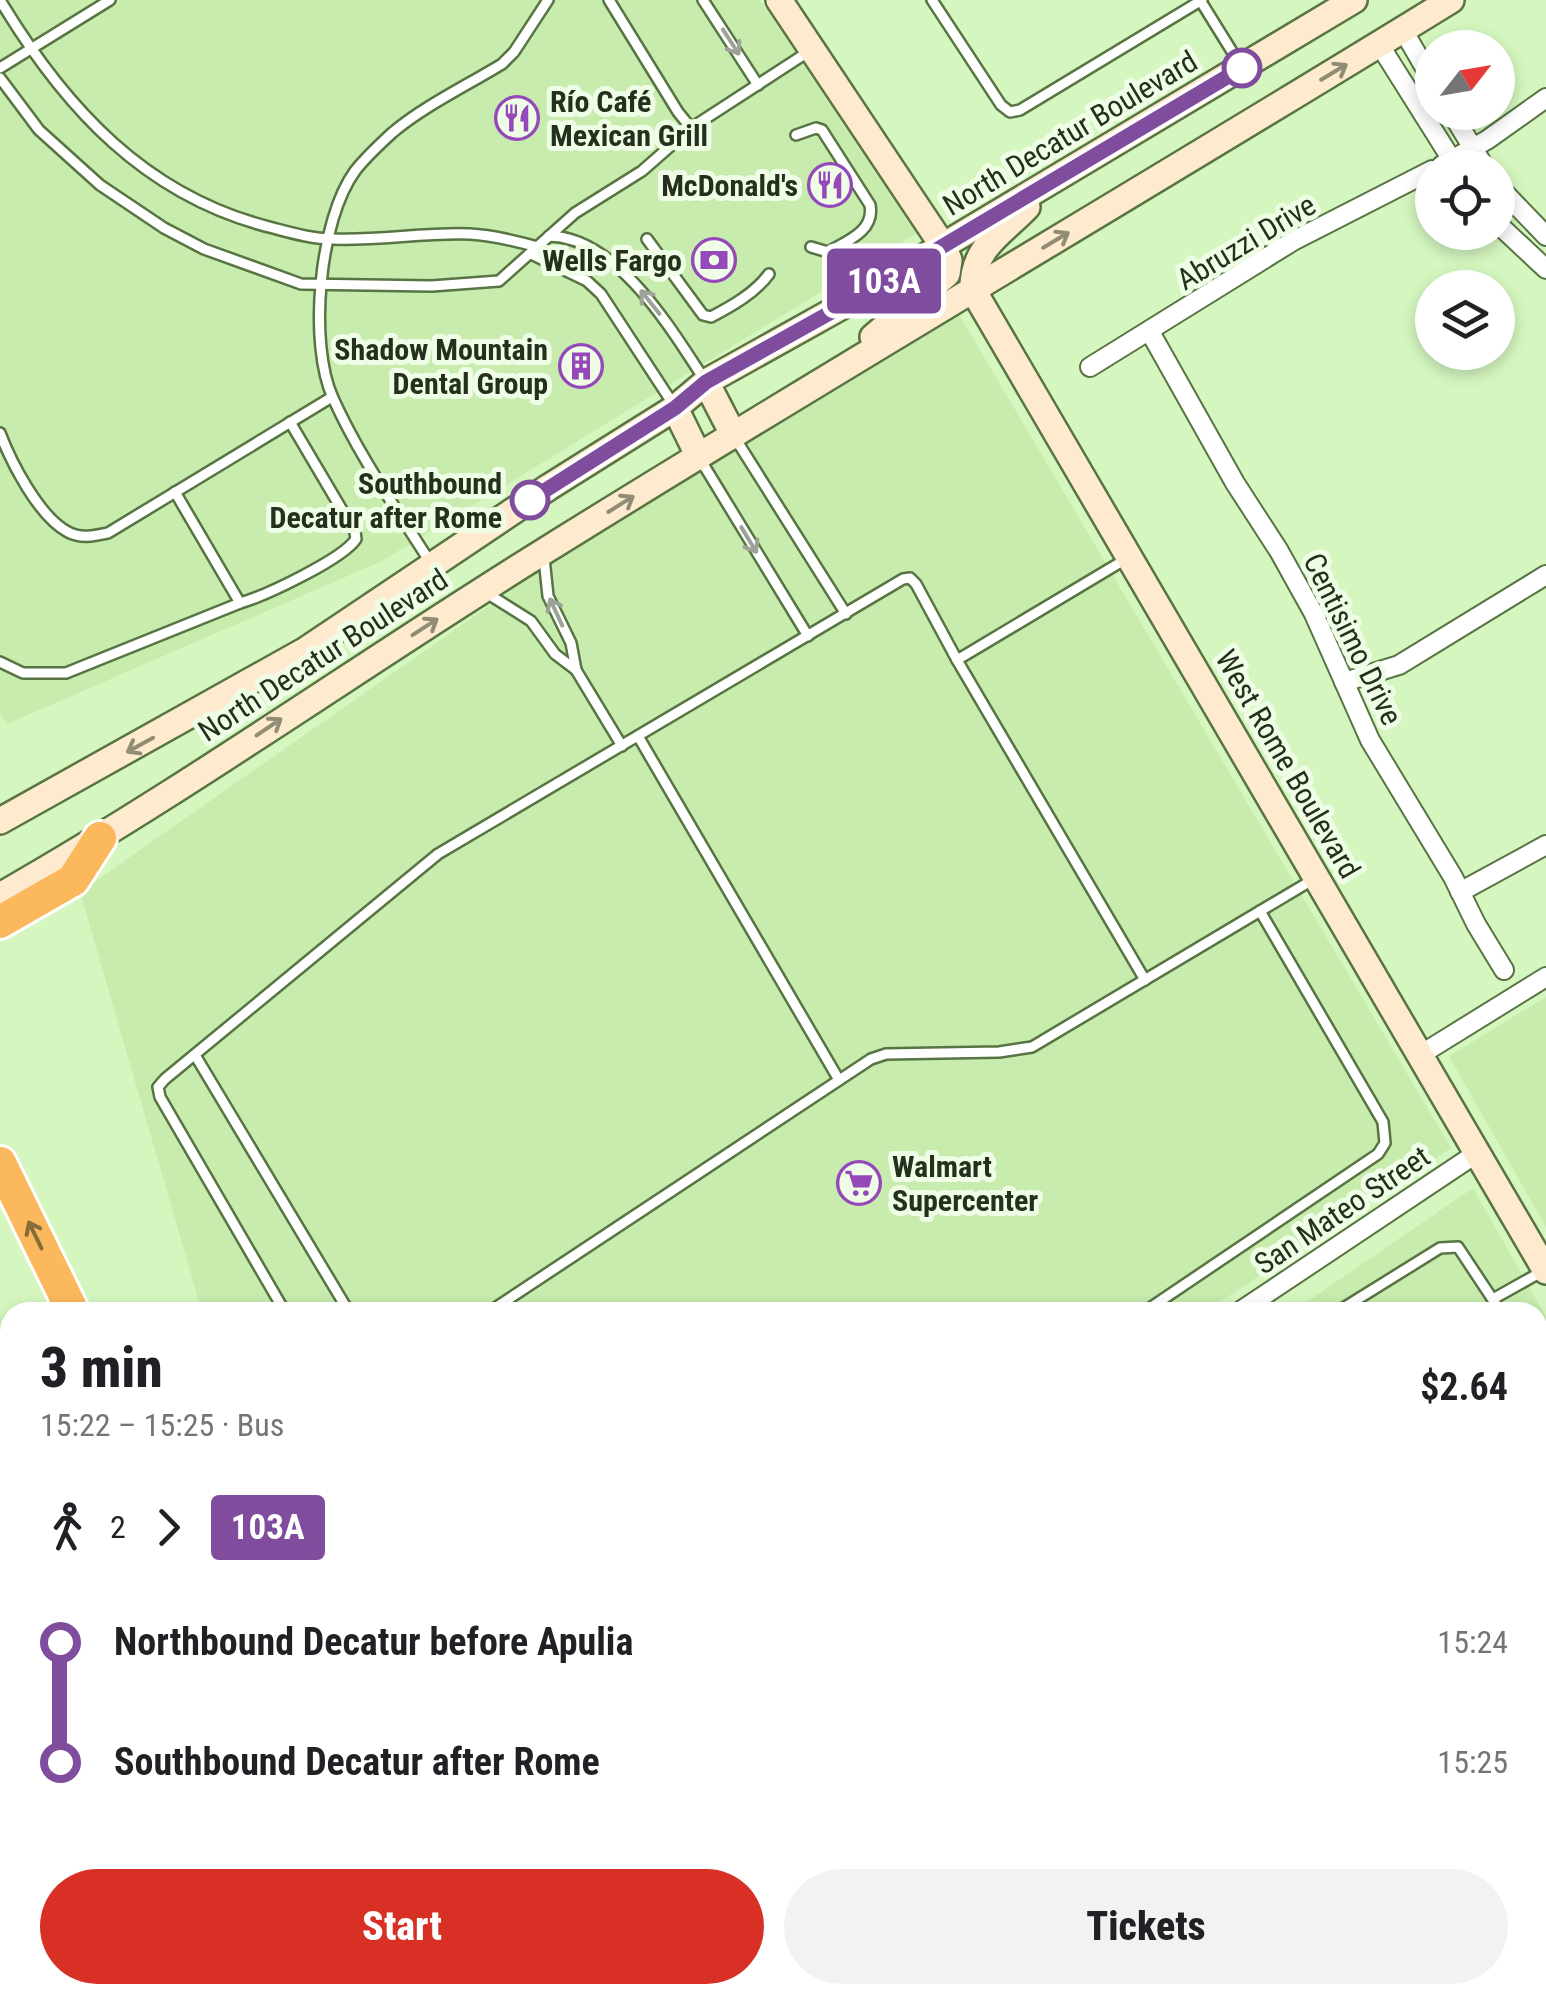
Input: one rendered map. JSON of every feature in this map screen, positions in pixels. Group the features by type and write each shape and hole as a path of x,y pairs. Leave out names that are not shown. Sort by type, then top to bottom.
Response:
{"highway":[{"path":"0,922 73,880 100,838"},
{"path":"0,1162 68,1302"}],"main road":[{"path":"779,0 943,246 948,260 947,274 837,372"},
{"name":"North Decatur Boulevard","path":"0,821 281,665 675,408 706,382 1055,180 1354,0"},
{"name":"North Decatur Boulevard","path":"0,896 100,838 482,590 698,456 1451,0"},
{"path":"972,290 972,272 981,252 1055,180"},
{"name":"West Rome Boulevard","path":"972,290 1546,1270"},
{"path":"706,382 734,436"},
{"path":"675,408 698,456"}],"street":[{"path":"1403,30 1415,51"},
{"path":"1379,44 1415,91"},
{"name":"Abruzzi Drive","path":"1469,150 1546,98"},
{"path":"1462,130 1472,148"},
{"name":"Abruzzi Drive","path":"1090,367 1293,241 1415,180"},
{"path":"1515,204 1546,236"},
{"path":"1515,240 1546,268"},
{"name":"Centisimo Drive","path":"1150,332 1288,568 1370,740 1504,970"},
{"path":"1344,682 1399,665 1546,576"},
{"path":"1460,892 1546,845"},
{"path":"1420,1055 1546,977"},
{"name":"San Mateo Street","path":"1253,1302 1477,1153"}],"lane":[{"path":"0,0 30,49 101,133 163,184 245,221 329,240 469,234 510,239 587,281 601,294 675,408"},
{"path":"0,68 110,0"},
{"path":"432,566 363,455 332,396 319,358 322,283 329,240 354,172 394,131 502,64 548,0"},
{"path":"609,0 678,112 692,128"},
{"path":"703,0 758,84"},
{"path":"932,0 1001,106 1010,112 1020,110 1201,0 1242,68"},
{"path":"0,78 39,130 64,154 164,228 204,249 301,284 432,286 500,281 588,203 642,171 692,128 812,50"},
{"path":"796,135 816,128 822,130 872,213 866,228 828,252 810,247"},
{"path":"548,236 568,236 634,282 706,382"},
{"path":"647,238 704,315 711,317 727,309 770,274"},
{"path":"0,433 11,458 57,524 80,536 108,533 332,396"},
{"path":"0,662 23,673 66,672 258,598 344,552 356,540 356,532 290,422"},
{"path":"734,436 846,614"},
{"path":"698,456 808,636"},
{"path":"175,492 240,603"},
{"path":"543,552 548,596 571,644 576,670 622,746"},
{"path":"956,660 1130,556"},
{"path":"279,1302 160,1097 158,1087 438,854 903,579 910,578 916,584 956,660 1145,980"},
{"path":"482,590 531,621 554,654 576,670"},
{"path":"638,736 839,1080"},
{"path":"504,1302 871,1059 886,1054 999,1052 1032,1047 1316,878"},
{"path":"1159,1302 1378,1154 1385,1142 1384,1122 1260,911"},
{"path":"194,1055 343,1302"},
{"path":"1352,1302 1448,1246 1458,1248 1495,1302"},
{"path":"1493,1299 1546,1270"}],"shaded area":[{"path":"0,0 760,0 922,230 382,561 7,724 0,714"},
{"path":"958,313 1451,1148 1220,1302 199,1302 80,892 566,552"},
{"path":"1546,997 1546,1227 1449,1056"},
{"path":"1473,1188 1538,1302 1307,1302"}],"bus line":[{"name":"103A","path":"530,500 675,408 706,382 844,305 1242,68"}],"place":[{"name":"Río Café Mexican Grill","path":"517,118"},
{"name":"McDonald's","path":"830,185"},
{"name":"Wells Fargo","path":"714,260"},
{"name":"Shadow Mountain Dental Group","path":"581,366"},
{"name":"Southbound Decatur after Rome","path":"530,500"},
{"name":"Walmart Supercenter","path":"859,1183"}]}
